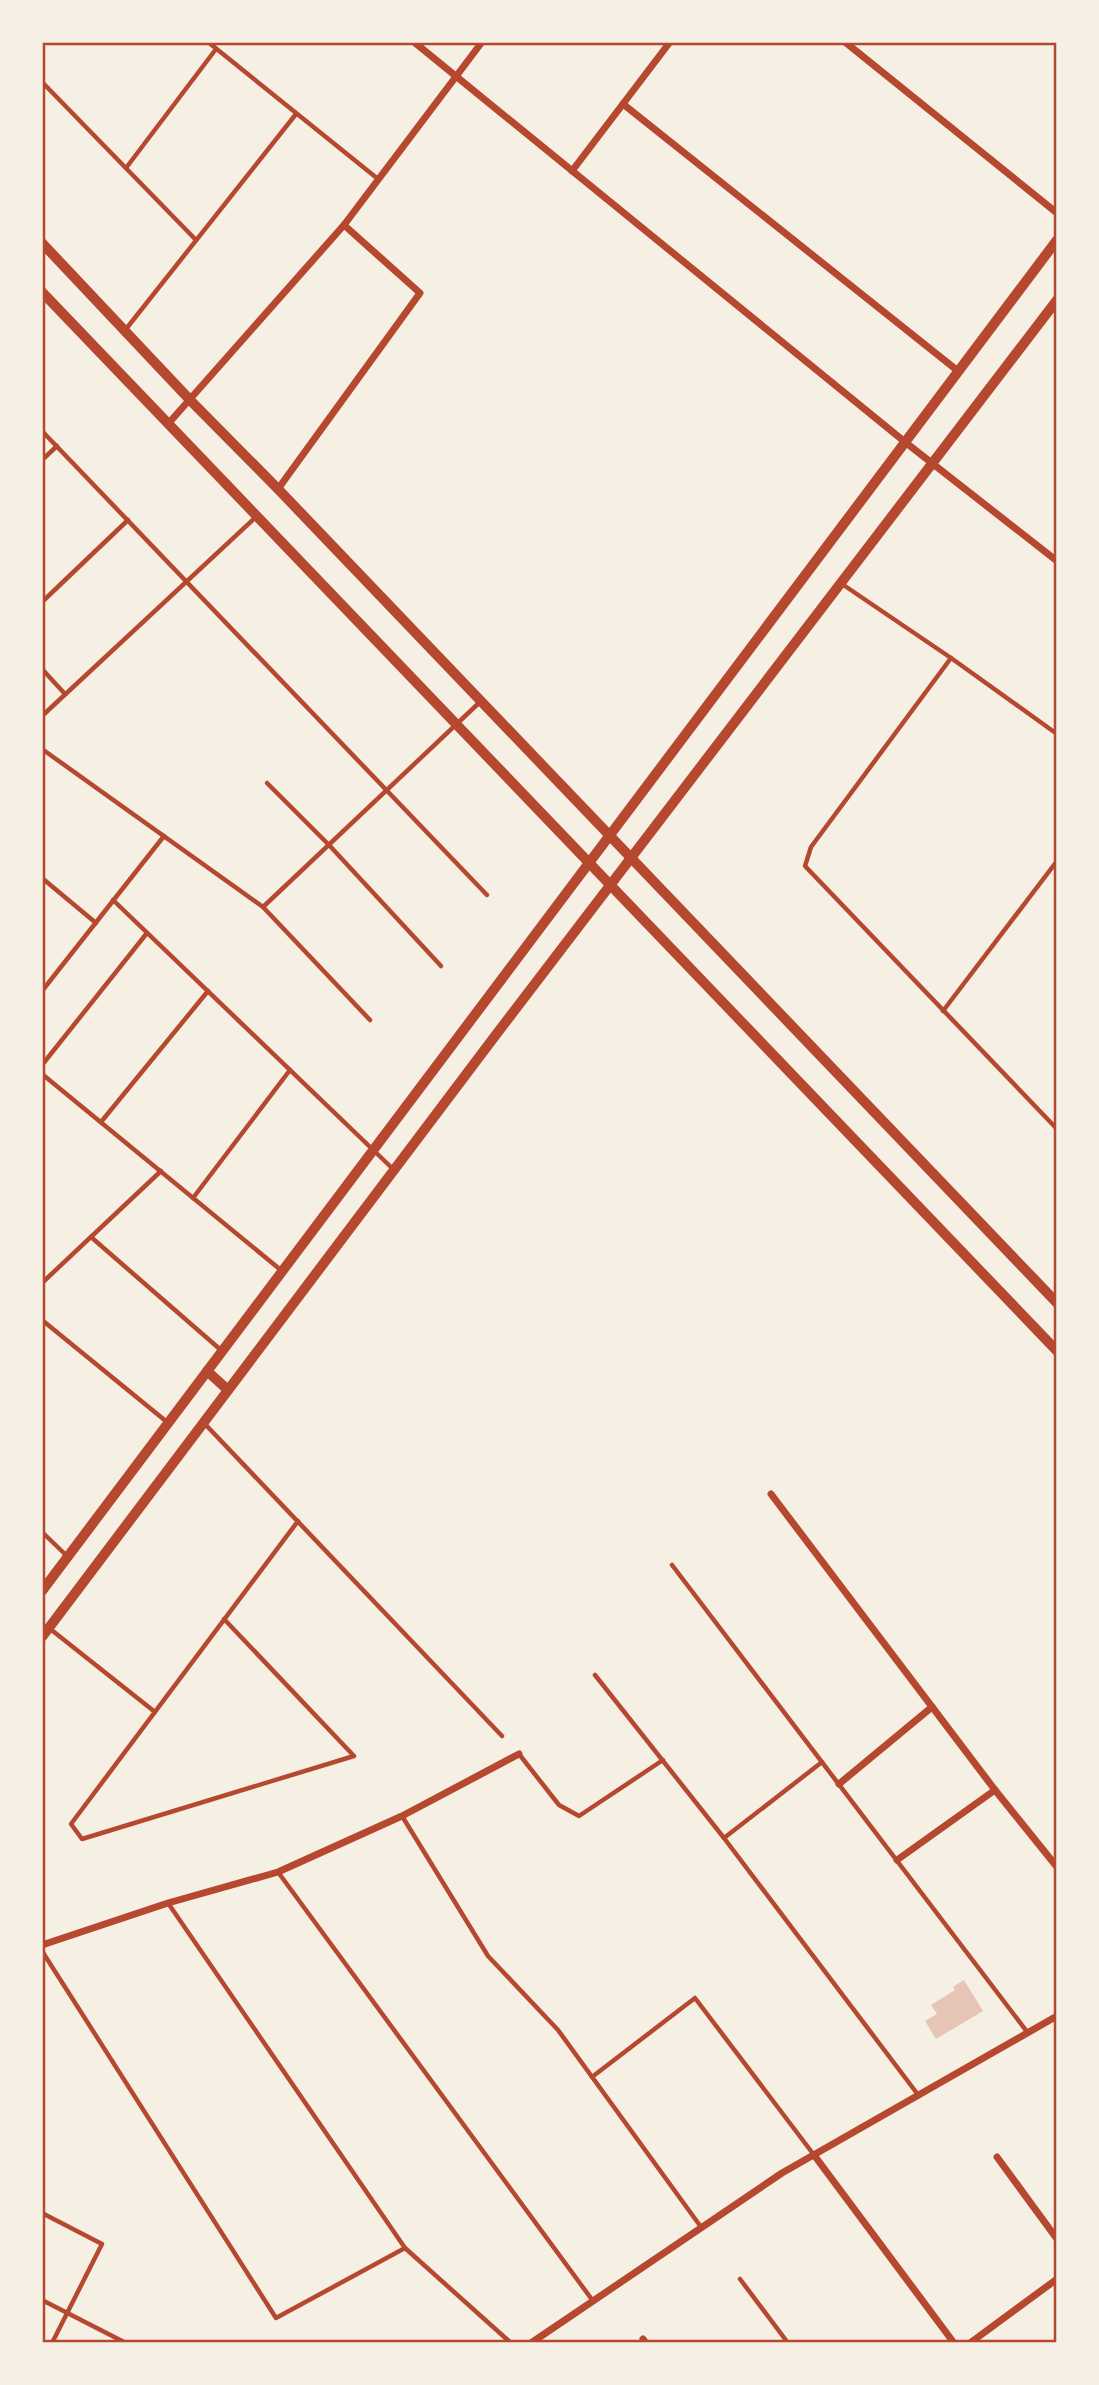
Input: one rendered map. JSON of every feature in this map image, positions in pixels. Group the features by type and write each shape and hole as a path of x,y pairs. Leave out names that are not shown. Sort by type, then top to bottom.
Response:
{"street":[{"path":"414,42 932,464 1057,561"},
{"path":"168,424 344,225 482,42"},
{"path":"572,171 670,42"},
{"path":"845,42 1057,213"},
{"path":"623,104 958,371"},
{"path":"278,489 421,293 344,225"},
{"path":"42,1591 1057,240"},
{"path":"42,243 1057,1303"},
{"path":"42,292 1057,1351"},
{"path":"46,1633 394,1170 1057,300"},
{"path":"207,1371 228,1390"},
{"path":"771,1494 995,1790 1057,1867"},
{"path":"839,1784 932,1706"},
{"path":"42,1945 168,1903 278,1871 402,1816 519,1754"},
{"path":"897,1860 995,1790"},
{"path":"531,2343 782,2173 1057,2016"},
{"path":"814,2155 954,2343"},
{"path":"997,2157 1057,2239"},
{"path":"970,2343 1057,2279"}],"lane":[{"path":"208,42 378,179"},
{"path":"126,168 216,49"},
{"path":"42,82 196,240"},
{"path":"125,330 296,114"},
{"path":"42,431 487,895"},
{"path":"42,460 57,446"},
{"path":"42,716 257,517"},
{"path":"42,602 128,520"},
{"path":"842,584 951,657 1057,734"},
{"path":"951,657 811,847 805,866 1057,1129"},
{"path":"42,669 65,694"},
{"path":"263,907 481,701"},
{"path":"42,749 263,907 370,1020"},
{"path":"267,783 329,845 441,966"},
{"path":"42,991 164,836"},
{"path":"943,1011 1057,861"},
{"path":"42,878 96,923"},
{"path":"113,900 394,1170"},
{"path":"42,1066 147,933"},
{"path":"102,1122 208,991"},
{"path":"193,1198 290,1070"},
{"path":"42,1074 282,1271"},
{"path":"42,1283 160,1171"},
{"path":"91,1237 222,1351"},
{"path":"42,1320 168,1423"},
{"path":"203,1422 502,1736"},
{"path":"225,1619 354,1756 82,1839 71,1824 298,1521"},
{"path":"42,1532 68,1556"},
{"path":"672,1565 1028,2033"},
{"path":"46,1633 155,1712"},
{"path":"595,1675 724,1838 919,2096"},
{"path":"519,1754 559,1805 579,1816 663,1760"},
{"path":"724,1838 822,1762"},
{"path":"402,1816 488,1956 558,2030 701,2227"},
{"path":"278,1871 593,2301"},
{"path":"168,1903 405,2248 511,2343"},
{"path":"42,1951 276,2318 405,2248"},
{"path":"592,2077 695,1998 814,2155"},
{"path":"42,2213 102,2244 52,2343"},
{"path":"740,2279 788,2343"},
{"path":"42,2300 126,2343"}],"building":[{"path":"964,1980 983,2011 936,2039 925,2021 937,2014 931,2005 955,1990 953,1987"}]}
